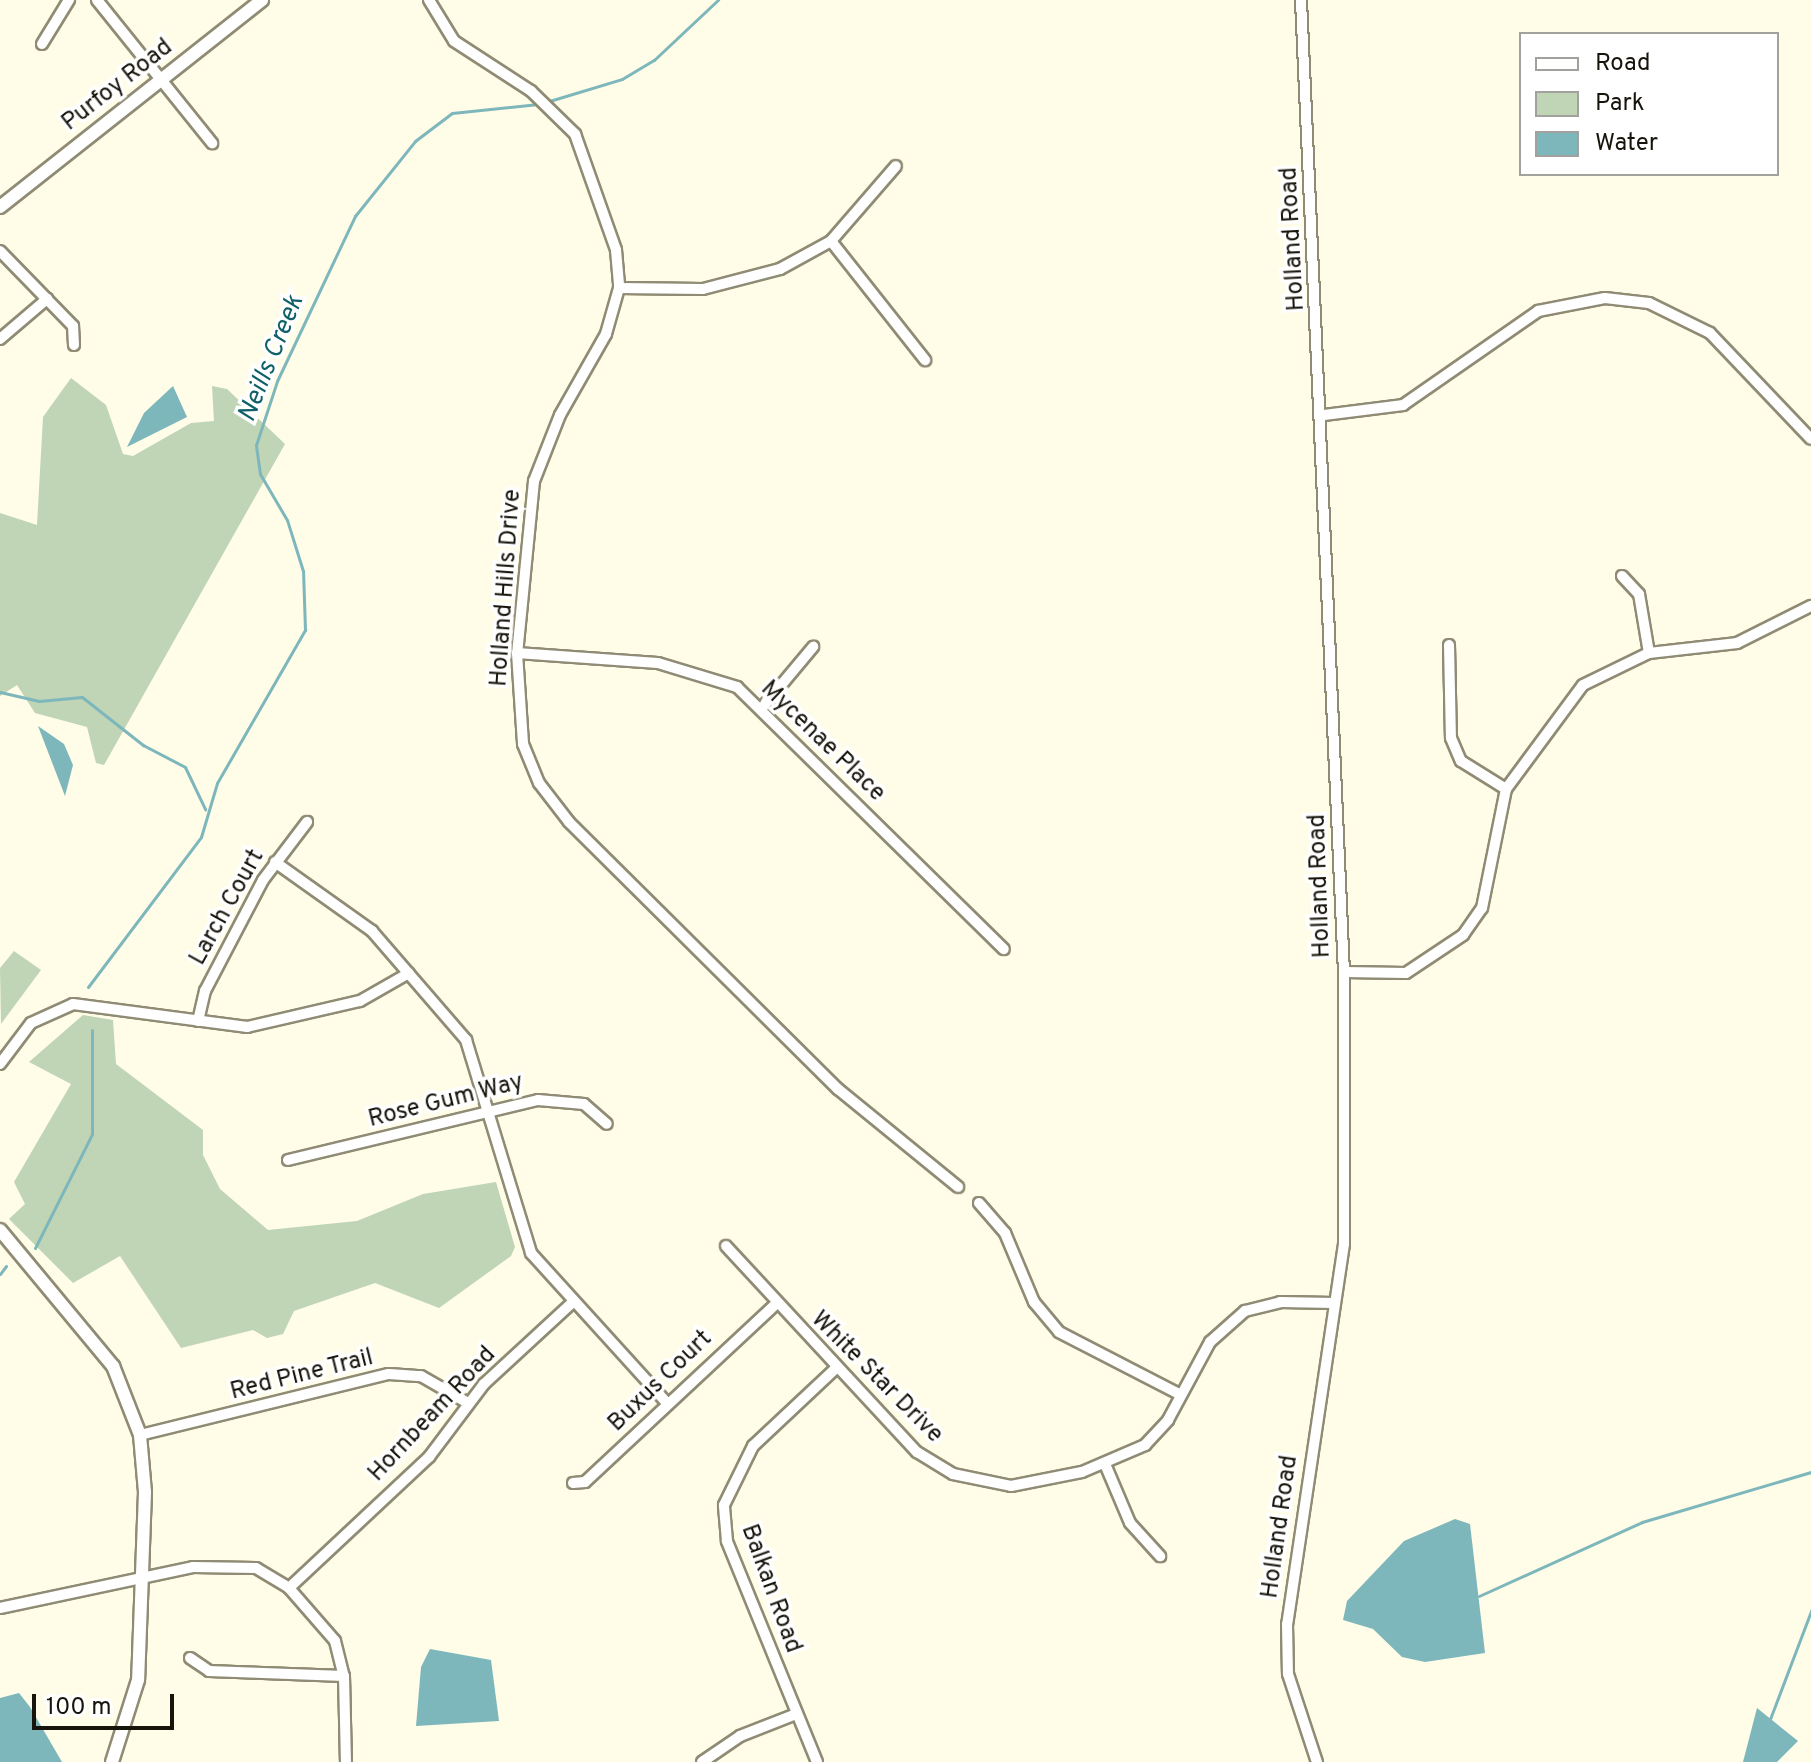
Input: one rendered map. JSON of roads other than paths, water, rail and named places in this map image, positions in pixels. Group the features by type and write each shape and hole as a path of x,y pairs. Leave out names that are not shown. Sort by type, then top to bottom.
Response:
{"street":[{"path":"42,44 69,0"},
{"path":"97,0 164,78 212,143"},
{"name":"Purfoy Road","path":"0,207 262,0"},
{"name":"Holland Hills Drive","path":"429,0 454,41 531,91 575,134 606,211 619,288 606,334 560,415 534,481 517,653 523,744 569,822 838,1089 958,1187"},
{"name":"Holland Road","path":"1301,0 1324,415 1344,972 1344,1244 1287,1624 1288,1674 1317,1762"},
{"path":"619,288 741,283 831,241 896,166"},
{"path":"831,241 925,360"},
{"path":"0,251 73,326 74,345"},
{"path":"1324,415 1403,405 1538,311 1605,298 1649,303 1710,333 1811,439"},
{"path":"0,339 47,299"},
{"path":"1622,576 1639,594 1649,653"},
{"path":"1344,972 1406,973 1463,935 1482,908 1506,789 1583,685 1649,653 1715,650 1811,606"},
{"path":"1449,645 1451,738 1461,761 1506,789"},
{"path":"762,708 813,647"},
{"name":"Mycenae Place","path":"517,653 682,668 737,687 762,708 1004,949"},
{"name":"Larch Court","path":"198,1021 205,991 275,862 307,822"},
{"path":"275,862 360,920 466,1040 490,1110 531,1253 668,1404"},
{"path":"0,1064 31,1023 73,1004 198,1021 264,1025 379,995 409,973"},
{"name":"Rose Gum Way","path":"288,1160 490,1110 561,1098 584,1104 607,1124"},
{"path":"979,1203 1005,1233 1034,1302 1059,1332 1181,1395"},
{"path":"0,1230 113,1366 140,1435 143,1579 138,1680 112,1762"},
{"name":"White Star Drive","path":"726,1246 835,1369 917,1452 953,1474 1011,1486 1105,1464 1156,1434 1210,1342 1235,1317 1280,1302 1334,1303"},
{"name":"Hornbeam Road","path":"289,1588 429,1457 468,1403 573,1302"},
{"name":"Buxus Court","path":"573,1483 585,1482 776,1304"},
{"name":"Balkan Road","path":"817,1762 727,1541 724,1505 753,1446 835,1369"},
{"name":"Red Pine Trail","path":"140,1435 389,1374 421,1376 468,1403"},
{"path":"1105,1464 1130,1523 1160,1556"},
{"path":"0,1608 240,1563 289,1588 335,1641 344,1676 346,1762"},
{"path":"190,1658 209,1671 344,1676"},
{"path":"702,1762 740,1736 796,1714"}],"water":[{"path":"173,386 187,417 127,447 144,413"},
{"path":"38,726 64,744 73,765 65,796"},
{"path":"1455,1519 1470,1524 1485,1653 1425,1662 1402,1657 1373,1629 1343,1620 1347,1601 1404,1541"},
{"path":"430,1649 491,1660 499,1721 416,1726 421,1667"},
{"path":"19,1693 62,1762 0,1762 0,1698"},
{"path":"1757,1708 1798,1741 1777,1762 1743,1762"}],"waterway":[{"name":"Neills Creek","path":"546,102 622,79 654,60 718,0"},
{"name":"Neills Creek","path":"88,987 201,837 217,783 305,630 303,571 287,520 260,474 256,445 277,381 355,216 415,141 452,113 539,104"},
{"path":"0,692 39,701 82,697 143,745 185,767 205,809"},
{"name":"Neills Creek","path":"35,1248 92,1134 92,1030"},
{"name":"Neills Creek","path":"0,1274 6,1266"},
{"path":"1479,1596 1642,1522 1811,1472"},
{"path":"1770,1719 1811,1611"}]}
